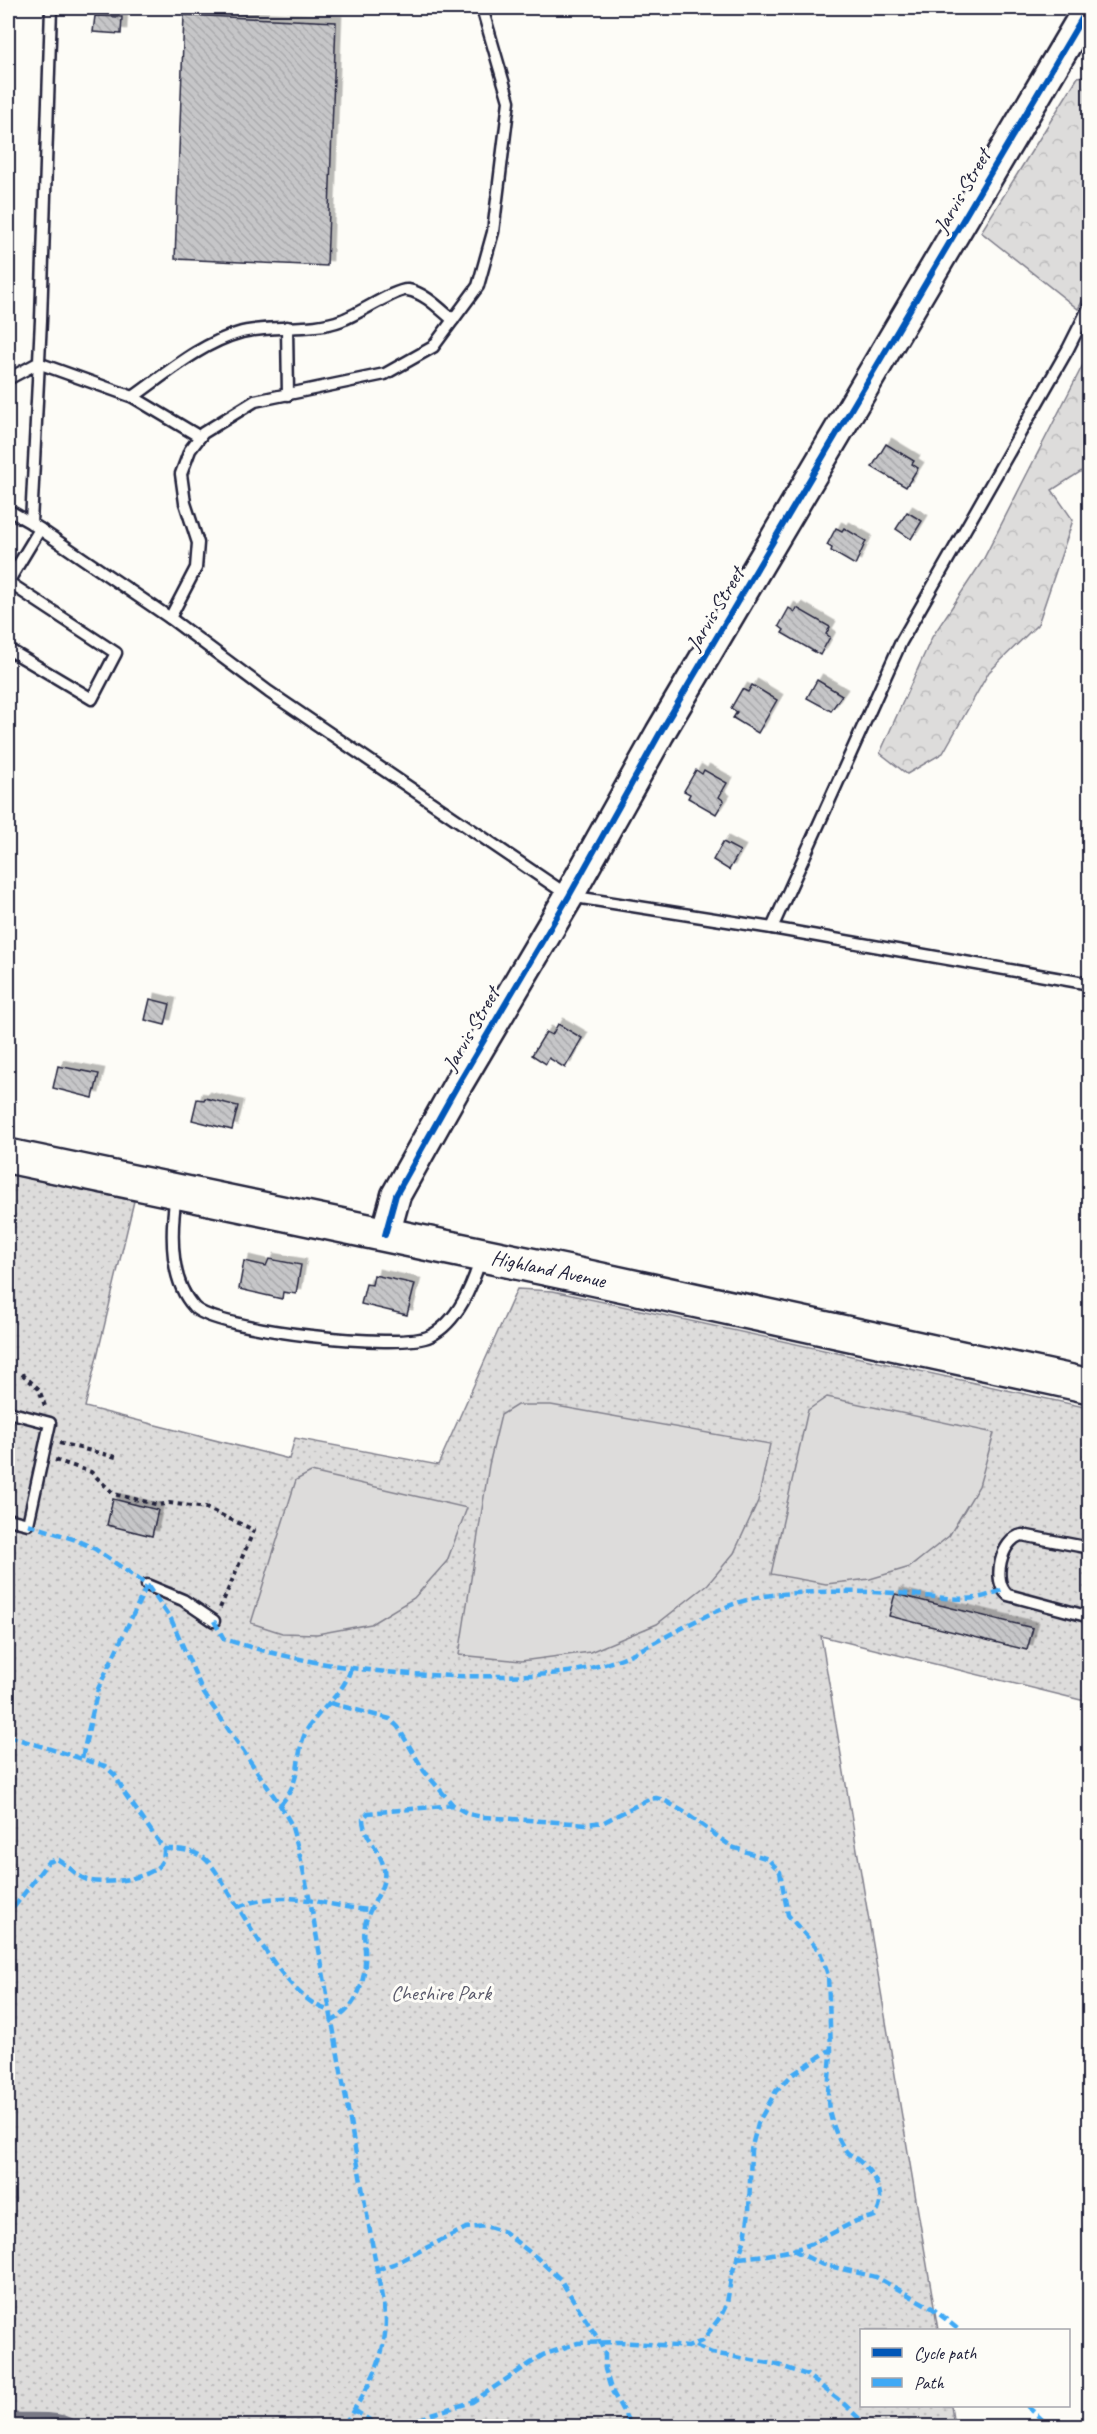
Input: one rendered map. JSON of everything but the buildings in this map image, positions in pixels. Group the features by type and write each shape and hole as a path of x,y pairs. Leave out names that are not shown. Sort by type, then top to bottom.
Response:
{"highway":[{"name":"Highland Avenue","path":"8,1156 385,1234 1089,1386"}],"street":[{"name":"Jarvis Street","path":"385,1234 396,1195 407,1174 569,896 660,733 1088,8"}],"lane":[{"path":"8,649 92,699 116,653 8,582 36,526 38,363 51,8"},
{"path":"170,618 196,568 198,543 185,503 181,474 190,450 200,437 255,401 385,374 433,347 478,286 493,232 509,101 482,8"},
{"path":"133,397 198,350 222,339 243,332 311,327 340,321 373,307 394,292 406,290 421,295 453,320"},
{"path":"772,928 901,642 1068,349 1089,305"},
{"path":"287,327 288,395"},
{"path":"8,379 38,363 133,397 200,437"},
{"path":"8,510 36,526 170,618 269,692 569,896 772,928 1089,984"},
{"path":"176,1191 173,1245 178,1279 185,1296 196,1310 215,1318 285,1333 346,1340 395,1342 429,1337 454,1316 475,1278 482,1255"},
{"path":"8,1412 50,1423 28,1524 8,1520"},
{"path":"1089,1548 1022,1535 1015,1536 1008,1542 1003,1555 1000,1583 1002,1590 1008,1595 1089,1617"},
{"path":"147,1585 176,1596 214,1621"}],"path":[{"path":"22,1374 39,1389 44,1401 44,1421"},
{"path":"46,1440 116,1457"},
{"path":"43,1457 91,1472 114,1494 159,1505 169,1503 206,1508 254,1530 214,1621"}],"green space":[{"path":"1089,75 1090,287 1078,309 981,232 1078,77"},
{"path":"1089,353 1089,473 1083,470 1052,490 1073,520 1038,624 989,672 943,753 907,774 880,753 932,637 983,560"},
{"name":"Cheshire Park","path":"8,1174 134,1201 85,1407 289,1459 295,1438 438,1465 517,1289 553,1291 1089,1408 1089,1702 821,1636 938,2329 860,2329 860,2407 951,2407 954,2426 8,2426"},
{"path":"827,1397 994,1433 979,1486 949,1536 910,1567 870,1579 826,1584 771,1574 808,1410"},
{"path":"517,1405 551,1405 770,1444 758,1501 734,1553 708,1584 657,1624 590,1652 521,1661 459,1655 489,1465 501,1415"},
{"path":"311,1472 467,1508 447,1561 414,1598 371,1624 317,1634 282,1633 251,1623 296,1480"}],"waterway":[{"path":"8,2415 63,2418 75,2426"}],"marked path":[{"path":"28,1524 95,1549 147,1585 171,1619 203,1692 291,1824 310,1900 386,2320 382,2350 373,2376 343,2426"},
{"path":"82,1758 98,1689 147,1585"},
{"path":"214,1621 224,1639 326,1664 431,1675 532,1675 562,1673 622,1658 714,1612 753,1598 817,1592 849,1592 966,1599 982,1597 1002,1590"},
{"path":"280,1805 293,1785 301,1747 308,1728 338,1693 351,1668"},
{"path":"330,1703 390,1719 398,1727 424,1771 453,1805"},
{"path":"8,1736 105,1766 115,1775 125,1794 164,1849 163,1859 156,1869 138,1877 116,1881 87,1880 57,1859 48,1862 8,1915"},
{"path":"330,2022 345,2012 360,1989 365,1962 365,1925 383,1883 382,1862 364,1825 363,1819 368,1813 453,1805 468,1814 483,1817 587,1824 604,1822 649,1799 664,1800 732,1847 768,1859 780,1872 788,1915 820,1952 828,1975 831,2049 792,2075 776,2091 758,2123 751,2150 749,2212 745,2239 732,2273 727,2303 721,2316 702,2341 688,2347 620,2342 578,2343 543,2355 472,2402 432,2414 404,2426"},
{"path":"164,1849 189,1851 208,1861 284,1976 313,2003 328,2010"},
{"path":"238,1907 256,1901 289,1898 370,1910"},
{"path":"739,2258 793,2250 811,2244 856,2221 875,2216 879,2209 878,2186 870,2172 844,2148 831,2119 828,2099 831,2049"},
{"path":"376,2270 394,2264 466,2228 486,2226 504,2232 560,2279 600,2342 605,2354 605,2369 611,2389 631,2426"},
{"path":"793,2250 821,2264 876,2277 932,2308 958,2329"},
{"path":"695,2346 712,2353 775,2364 807,2375 844,2404 867,2426"},
{"path":"1028,2407 1047,2424 1060,2426"},
{"path":"354,2410 379,2426"}],"cycle path":[{"path":"385,1235 396,1195 457,1086 569,896 660,733 1088,8"}]}
